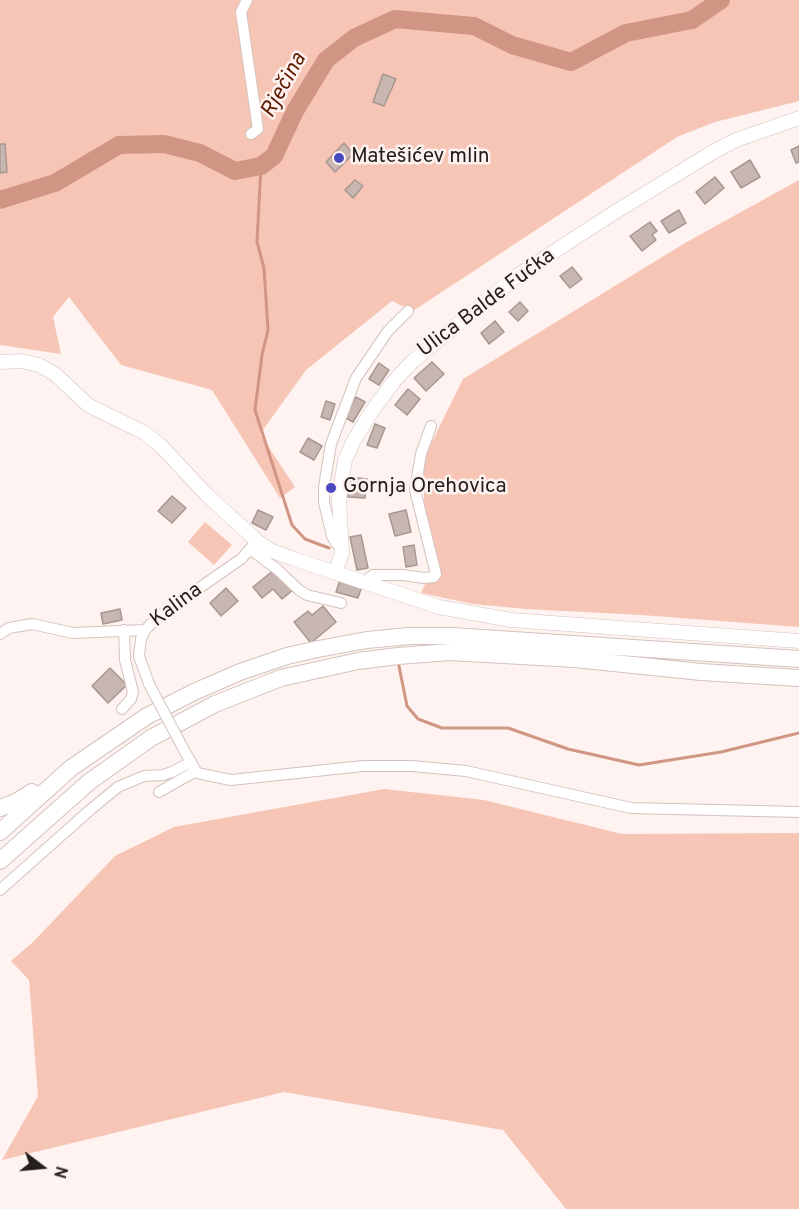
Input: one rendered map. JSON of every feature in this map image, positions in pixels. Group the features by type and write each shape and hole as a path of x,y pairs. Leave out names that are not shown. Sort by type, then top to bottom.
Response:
{"highway":[{"path":"0,832 71,768 147,716 200,689 287,656 367,640 409,636 453,636 799,659"},
{"path":"0,861 89,782 151,738 215,704 292,676 358,661 450,652 575,659 702,672 799,678"},
{"path":"0,808 23,798 50,778 71,768"}],"main road":[{"name":"Ulica Balde Fućka","path":"335,573 342,545 339,499 345,460 372,411 394,381 413,361 518,275 622,208 712,152 736,140 799,118"},
{"path":"0,362 21,361 39,365 55,374 88,405 145,433 162,446 253,545 439,607 511,620 799,641"}],"street":[{"path":"247,0 241,12 258,129 251,134"},
{"path":"342,545 336,543 332,537 324,502 331,444 356,378 388,331 408,311"},
{"path":"364,582 373,574 424,578 434,577 436,574 415,490 421,454 431,426"},
{"path":"253,545 307,595 341,603"},
{"name":"Kalina","path":"0,634 9,628 32,624 73,633 145,630 159,616 234,564 253,545"},
{"path":"122,709 131,699 133,692 126,666 124,630"},
{"path":"145,630 141,639 140,656 149,684 193,767"},
{"path":"0,890 106,797 134,779 163,775 193,767 231,780 363,766 412,766 466,771 631,808 799,813"},
{"path":"159,792 193,767"}],"shaded area":[{"path":"0,0 799,0 799,101 715,122 677,137 413,311 392,301 306,370 260,434 295,487 280,498 212,390 121,365 69,297 53,317 61,354 0,345"},
{"path":"799,180 799,627 526,609 473,604 421,593 430,574 424,529 424,458 463,379 685,243"},
{"path":"205,522 232,545 214,565 188,542"},
{"path":"384,789 484,800 622,834 799,833 799,1209 566,1209 503,1130 284,1092 2,1160 38,1096 29,980 11,961 33,942 115,856 174,827"}],"building":[{"path":"383,74 396,79 384,106 373,102"},
{"name":"Matešićev mlin","path":"344,143 353,154 335,172 326,162"},
{"path":"0,144 5,144 7,172 0,173"},
{"path":"799,146 799,162 796,163 791,150"},
{"path":"750,160 760,177 741,188 731,172"},
{"path":"715,177 724,188 705,204 696,192"},
{"path":"355,180 363,186 353,198 345,190"},
{"path":"679,210 686,223 669,233 661,221"},
{"path":"650,222 657,231 652,235 656,240 642,251 630,236"},
{"path":"572,267 582,279 570,288 560,276"},
{"path":"520,302 528,311 518,321 509,312"},
{"path":"495,321 504,332 489,344 481,333"},
{"path":"432,362 444,374 426,391 414,378"},
{"path":"379,363 389,370 379,385 369,379"},
{"path":"408,389 420,399 407,415 395,405"},
{"path":"356,397 365,402 353,422 344,417"},
{"path":"326,401 335,404 330,420 321,417"},
{"path":"375,424 385,428 377,448 367,445"},
{"path":"308,438 322,446 314,460 300,452"},
{"path":"350,477 367,479 365,498 348,497"},
{"path":"172,496 186,508 172,523 158,511"},
{"path":"258,510 273,517 266,530 252,523"},
{"path":"406,510 411,532 395,536 389,514"},
{"path":"361,535 368,568 357,570 350,537"},
{"path":"414,545 417,565 406,567 403,547"},
{"path":"274,570 293,590 282,599 273,589 262,598 253,587"},
{"path":"340,580 362,586 358,598 336,592"},
{"path":"226,588 238,601 221,616 210,603"},
{"path":"323,606 336,622 311,643 294,622 308,611 312,615"},
{"path":"120,609 122,620 103,624 101,613"},
{"path":"110,668 127,685 108,703 92,686"}],"waterway":[{"name":"Rječina","path":"0,200 55,183 119,145 164,144 200,153 235,171 261,166 274,156 295,111 326,60 354,38 395,19 474,26 512,45 571,62 626,33 692,20 721,0"},
{"path":"261,166 257,242 264,268 268,330 262,355 255,410 292,525 305,539 329,548"},
{"path":"399,666 407,706 418,719 442,728 508,728 568,749 639,765 721,752 799,733"}],"place":[{"name":"Matešićev mlin","path":"339,158"},
{"name":"Gornja Orehovica","path":"331,488"}]}
